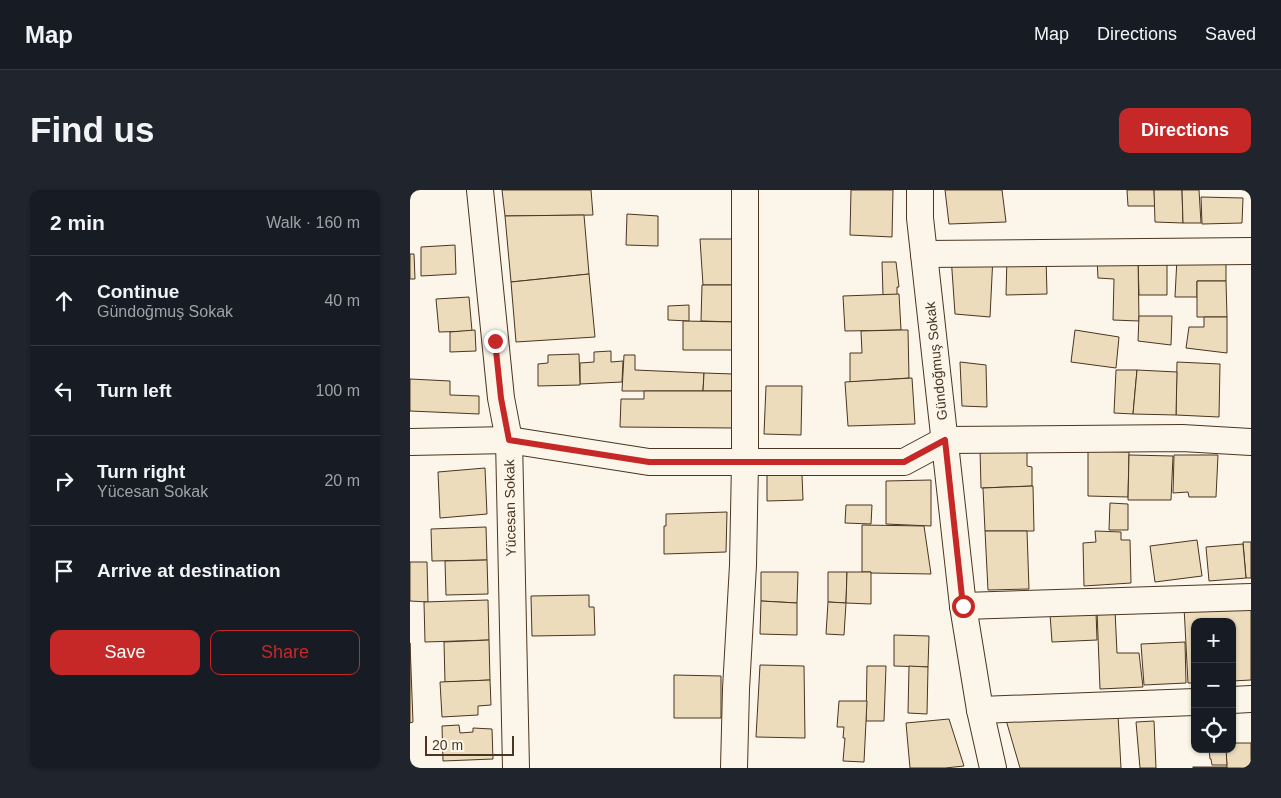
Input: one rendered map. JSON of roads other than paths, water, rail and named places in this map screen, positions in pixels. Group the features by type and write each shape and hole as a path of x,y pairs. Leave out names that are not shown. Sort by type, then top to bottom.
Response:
{"street":[{"name":"Yücesan Sokak","path":"480,190 501,398 509,440 516,768"},
{"path":"734,768 736,689 743,565 745,462 745,190"},
{"name":"Gündoğmuş Sokak","path":"920,190 920,218 963,606 980,710 993,768"},
{"path":"924,254 1251,251"},
{"path":"410,442 509,440 649,462 904,462 945,440 1182,438 1251,442"},
{"path":"963,606 1251,597"},
{"path":"1236,700 1251,699"},
{"path":"980,710 1191,702"}]}
